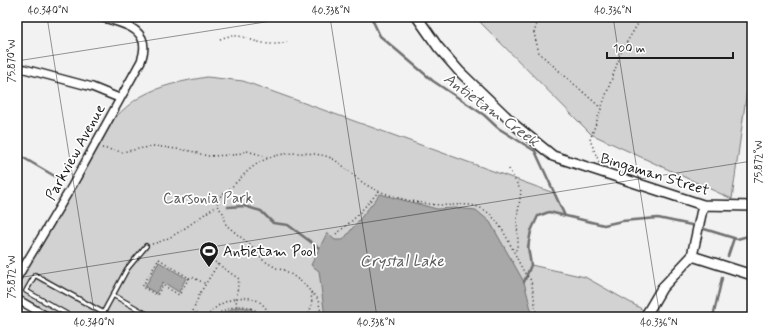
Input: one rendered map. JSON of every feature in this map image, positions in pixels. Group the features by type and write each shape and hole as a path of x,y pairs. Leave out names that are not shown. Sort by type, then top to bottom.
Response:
{"street":[{"name":"Parkview Avenue","path":"17,278 72,186 92,147 141,61 145,50 142,36 125,25 100,17"},
{"name":"Bingaman Street","path":"417,17 438,47 459,71 516,126 553,156 703,205 752,206"},
{"path":"17,67 92,88 120,98"},
{"path":"645,317 662,288 692,256 703,205"},
{"path":"692,256 752,275"},
{"path":"17,299 48,317"}],"lane":[{"path":"102,315 127,269 146,246"},
{"path":"72,317 26,291 35,275 102,315 111,317"},
{"path":"113,295 152,317"}],"path":[{"path":"540,17 534,33 539,53 601,108"},
{"path":"603,173 590,140 622,50 642,17"},
{"path":"220,39 229,35 244,36 262,43 277,44 288,42"},
{"path":"92,147 111,148 122,152 154,146 207,156 236,155 248,151 269,157"},
{"path":"146,246 165,241 178,234 217,206 218,198 227,192 249,169 269,157 295,153 331,158 361,183 379,191 407,200 428,204 476,206 496,220 524,272 531,280 536,317"},
{"path":"509,169 521,191 517,220 518,243 515,253"},
{"path":"336,234 353,220 379,191"},
{"path":"217,206 224,214 226,225 248,243 263,260 278,269 286,270 304,283 318,300 322,317"},
{"path":"189,278 179,295 163,286 157,295 142,287 159,259 189,278 192,277 206,284"},
{"path":"215,262 239,279 236,299 238,317"},
{"path":"218,264 193,310 201,317 207,317 211,311 222,303 236,299 248,298 264,305 271,317"},
{"path":"308,317 312,304 311,292"},
{"path":"214,317 229,308 237,306 254,308 262,317"}],"green space":[{"path":"475,17 752,17 752,81 748,82 732,199 591,134"},
{"name":"Carsonia Park","path":"207,77 243,81 554,193 565,216 549,212 538,216 529,245 531,265 585,277 647,312 645,317 48,317 17,299 17,278 89,153 106,128 127,106 140,97 156,89 172,84"}],"water":[{"name":"Crystal Lake","path":"380,194 437,209 456,208 476,210 490,222 524,282 533,317 325,317 319,271 311,265 327,233 335,240 343,240"},
{"path":"159,262 186,278 179,292 163,282 156,293 145,287"},
{"path":"242,307 251,309 260,317 217,317 231,309"}],"waterway":[{"name":"Antietam Creek","path":"371,17 380,36 433,81 484,115 498,128 535,151 565,216"},
{"path":"17,154 63,181"},
{"path":"228,207 244,206 261,211 273,223 288,225 319,248"},
{"name":"Antietam Creek","path":"524,282 531,265 528,247 531,231 538,216 549,212 604,225 622,221 658,218 696,226"},
{"name":"Antietam Creek","path":"701,228 737,239 752,235"},
{"path":"728,256 734,238"},
{"path":"713,317 722,278"}],"place":[{"name":"Antietam Pool","path":"209,268"}]}
